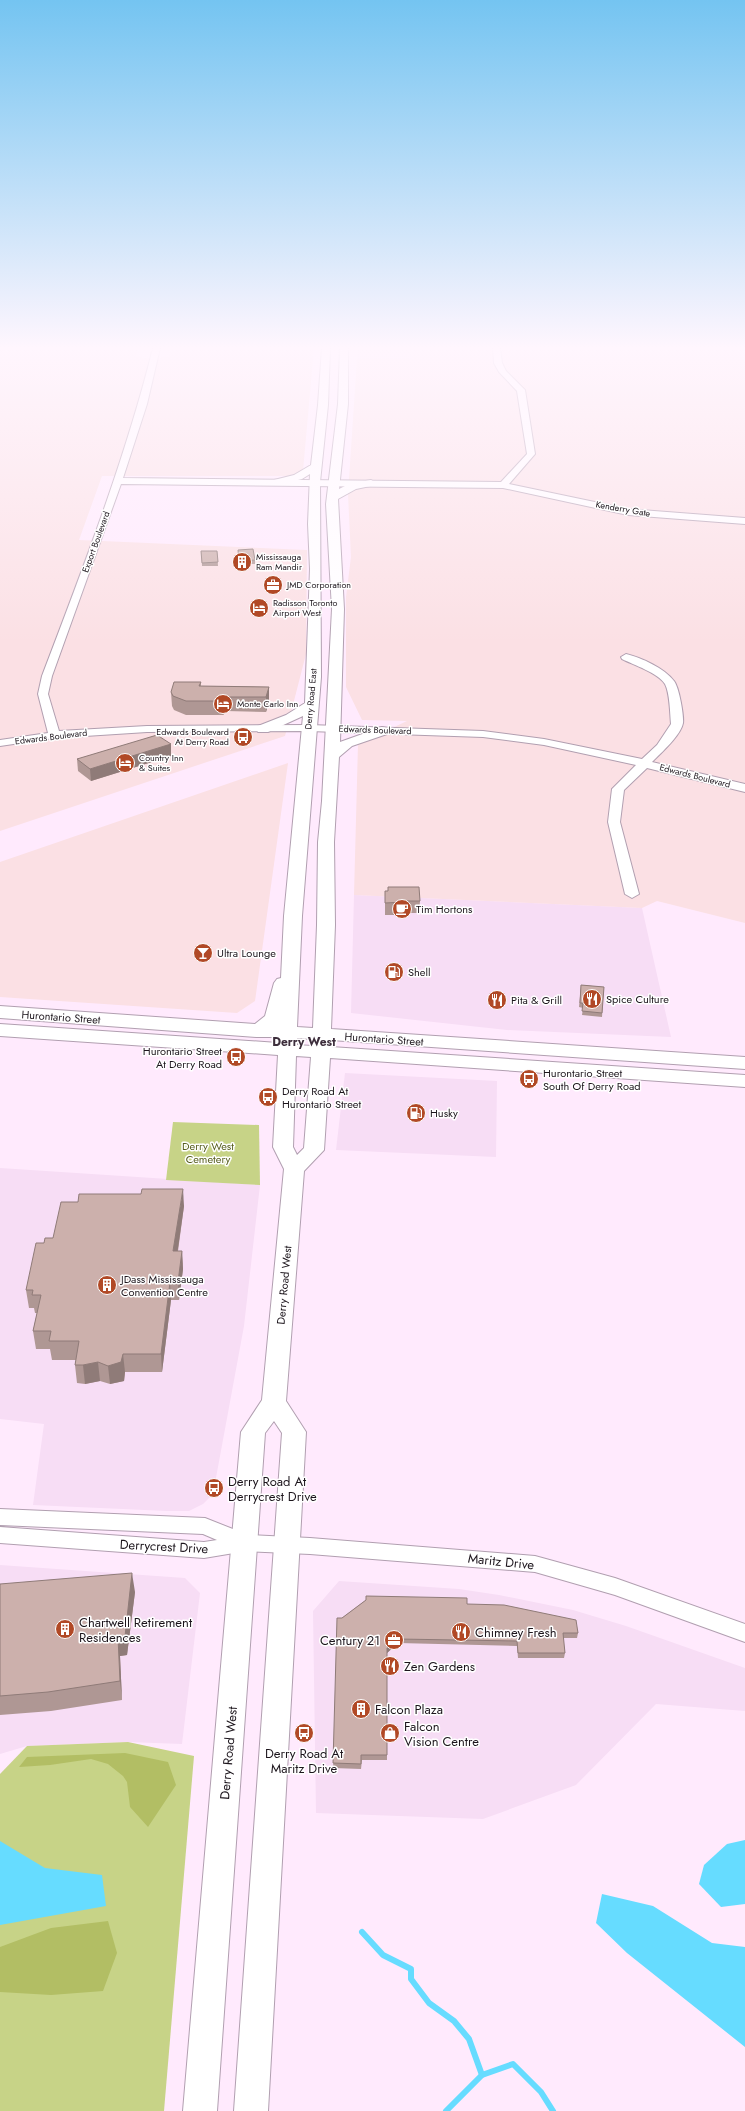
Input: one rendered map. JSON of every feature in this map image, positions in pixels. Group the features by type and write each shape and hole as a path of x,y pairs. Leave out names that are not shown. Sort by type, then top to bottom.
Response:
{"main road":[{"name":"Derry Road East","path":"288,1041 291,967 314,677 316,568 314,517 318,447"},
{"name":"Derry Road East","path":"322,1043 326,925 326,842 330,801 334,676 338,609 332,516 338,447"},
{"path":"278,482 298,477 316,467"},
{"path":"333,497 353,486 371,483"},
{"path":"314,517 332,516"},
{"path":"315,538 333,538"},
{"path":"315,653 335,654"},
{"path":"314,677 334,676"},
{"path":"263,729 291,718 312,705"},
{"path":"332,756 347,743 382,731"},
{"path":"256,1031 266,1026 276,1016 278,993 291,967"},
{"name":"Hurontario Street","path":"0,1012 256,1031 288,1041"},
{"name":"Hurontario Street","path":"0,1030 288,1041 745,1063"},
{"path":"288,1041 283,1147 294,1169 314,1150 322,1043"},
{"name":"Hurontario Street","path":"322,1043 745,1081"},
{"name":"Derry Road West","path":"200,2111 246,1543 253,1432 274,1402 294,1169"},
{"path":"251,2111 263,1896 294,1432 274,1402"}],"street":[{"name":"Export Boulevard","path":"54,735 43,694 47,676 92,556 129,447"},
{"path":"503,485 532,454 531,447"},
{"name":"Kenderry Gate","path":"118,481 334,482 503,485 628,512 745,520"},
{"path":"626,657 652,669 670,683 675,703 677,724 670,736 618,789 614,822 632,894"},
{"name":"Edwards Boulevard","path":"0,743 54,735 147,729 309,728 483,734 544,742 644,763 745,788"},
{"name":"Derrycrest Drive","path":"0,1517 205,1526 246,1543"},
{"name":"Derrycrest Drive","path":"0,1536 204,1550 246,1543"},
{"name":"Maritz Drive","path":"246,1543 426,1554 535,1564 568,1572 653,1599 745,1633"}],"shaded area":[{"path":"0,447 305,447 303,471 288,476 102,476 79,540 307,550 306,654 285,736 0,831"},
{"path":"351,447 745,447 745,923 657,901 642,908 354,895 358,744 407,721 362,720 346,687 346,597 351,557 348,494"},
{"path":"288,763 255,1001 237,1013 0,997 0,862"},
{"path":"354,895 642,908 671,1037 507,1030 351,1013"},
{"path":"345,1073 497,1081 496,1157 336,1150"},
{"path":"0,1168 260,1185 244,1326 213,1494 203,1504 189,1511 33,1505 44,1424 0,1419"},
{"path":"0,1565 185,1578 200,1593 182,1744 128,1742 27,1746 0,1754"},
{"path":"339,1581 459,1589 499,1595 573,1610 626,1626 745,1668 745,1711 656,1704 576,1785 483,1819 316,1813 313,1611"}],"green space":[{"name":"Derry West Cemetery","path":"173,1122 259,1125 260,1185 166,1180"},
{"path":"128,1742 194,1756 164,2111 0,2111 0,1774 27,1746"},
{"path":"125,1753 168,1762 176,1785 148,1827 130,1807 127,1782 123,1776 108,1764 91,1759 50,1765 19,1767 27,1757"},
{"path":"108,1921 117,1953 103,1991 51,1995 0,1992 0,1947 51,1928"}],"water":[{"path":"745,1840 745,1904 721,1907 699,1884 704,1865 727,1844"},
{"path":"0,1841 45,1868 102,1875 106,1906 0,1925"},
{"path":"602,1894 653,1906 712,1943 745,1947 745,2047 627,1953 596,1923"}],"building":[{"path":"253,549 255,560 239,561 238,550"},
{"path":"201,551 217,551 218,562 202,563"},
{"path":"174,682 201,682 199,686 269,687 266,697 225,697 222,701 186,701 173,696 171,692"},
{"path":"157,735 171,744 90,769 77,759"},
{"path":"388,887 419,887 420,901 385,903 385,891 388,891"},
{"name":"Spice Culture","path":"581,985 604,987 602,1013 582,1011 583,1003 580,1003"},
{"name":"JDass Mississauga Convention Centre","path":"142,1189 183,1189 173,1251 182,1251 178,1282 170,1282 161,1354 123,1354 121,1362 108,1366 98,1362 75,1365 79,1341 49,1341 51,1331 33,1331 41,1295 32,1295 33,1290 26,1290 36,1243 44,1243 45,1238 53,1238 61,1202 78,1202 79,1194 141,1194"},
{"name":"Chartwell Retirement Residences","path":"132,1573 125,1636 118,1637 120,1681 48,1692 0,1696 0,1584"},
{"name":"Falcon Plaza","path":"366,1596 467,1598 467,1604 504,1605 576,1620 578,1633 563,1633 565,1653 518,1653 517,1641 398,1639 387,1648 387,1755 361,1755 361,1764 333,1763 337,1618 342,1618 366,1600"}],"waterway":[{"path":"362,1932 383,1955 411,1969 411,1979 429,2003 454,2021 469,2039 482,2075"},
{"path":"482,2075 513,2064 541,2092 553,2111"},
{"path":"446,2111 482,2075"}],"place":[{"name":"Mississauga Ram Mandir","path":"242,562"},
{"name":"JMD Corporation","path":"273,585"},
{"name":"Radisson Toronto Airport West","path":"259,608"},
{"name":"Monte Carlo Inn","path":"223,704"},
{"name":"Edwards Boulevard At Derry Road","path":"243,737"},
{"name":"Country Inn & Suites","path":"125,763"},
{"name":"Tim Hortons","path":"402,909"},
{"name":"Ultra Lounge","path":"203,953"},
{"name":"Shell","path":"394,972"},
{"name":"Spice Culture","path":"592,999"},
{"name":"Pita & Grill","path":"497,1000"},
{"name":"Hurontario Street At Derry Road","path":"236,1057"},
{"name":"Hurontario Street South Of Derry Road","path":"529,1079"},
{"name":"Derry Road At Hurontario Street","path":"268,1097"},
{"name":"Husky","path":"416,1113"},
{"name":"JDass Mississauga Convention Centre","path":"107,1285"},
{"name":"Derry Road At Derrycrest Drive","path":"214,1488"},
{"name":"Chartwell Retirement Residences","path":"65,1629"},
{"name":"Chimney Fresh","path":"461,1632"},
{"name":"Century 21","path":"394,1640"},
{"name":"Zen Gardens","path":"390,1666"},
{"name":"Falcon Plaza","path":"361,1709"},
{"name":"Derry Road At Maritz Drive","path":"304,1733"},
{"name":"Falcon Vision Centre","path":"390,1733"}],"district":[{"name":"Derry West","path":"304,1042"}]}
